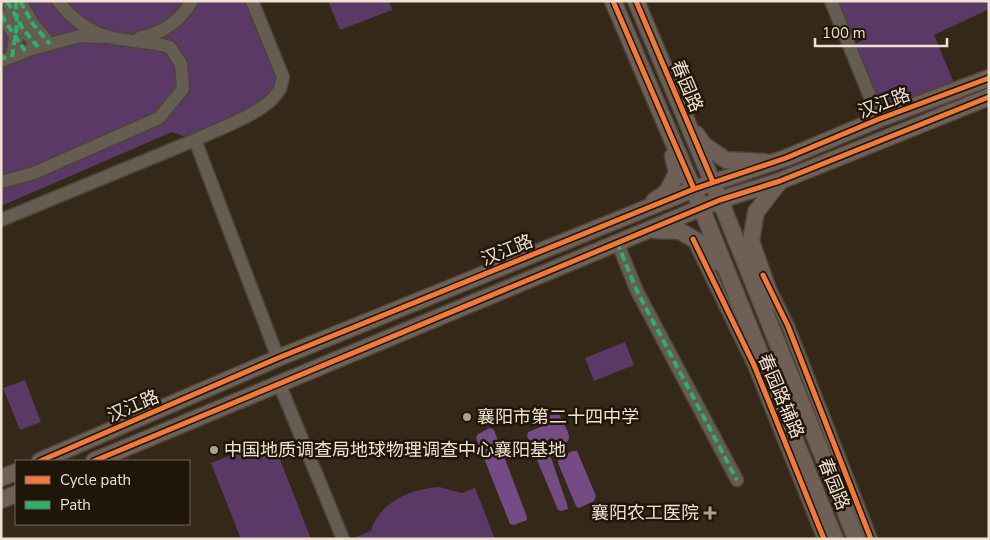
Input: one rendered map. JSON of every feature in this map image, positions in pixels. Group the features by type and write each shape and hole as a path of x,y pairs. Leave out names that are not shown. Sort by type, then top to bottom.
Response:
{"main road":[{"name":"春园路","path":"614,1 694,189 835,539"},
{"name":"春园路","path":"636,1 713,182 856,539"},
{"name":"汉江路","path":"42,460 278,358 694,189 774,162 879,119 989,78"},
{"name":"汉江路","path":"96,460 720,200 780,181 989,97"},
{"path":"688,123 704,145 726,160 774,162"},
{"path":"638,212 667,192 677,173 667,127"},
{"path":"780,181 756,212 751,241 772,301 780,350"},
{"path":"647,230 680,231 702,244 727,271"},
{"path":"1,478 15,471"},
{"path":"1,500 15,494"}],"street":[{"path":"6,1 7,23 25,51"},
{"path":"7,23 16,1"},
{"path":"20,1 44,46"},
{"path":"58,1 65,11 86,26 108,37"},
{"path":"132,40 156,34 176,22 192,1"},
{"path":"1,220 195,140 246,116 266,104 279,89 283,77 252,1"},
{"path":"831,1 879,119"},
{"path":"7,23 44,46"},
{"path":"1,182 34,173 158,118 183,89 182,64 170,47 156,43 108,37 80,36 5,58"},
{"path":"5,58 15,37"},
{"path":"195,140 278,358"},
{"name":"春园路辅路","path":"693,238 754,365 824,539"},
{"path":"617,242 637,291 736,480"},
{"name":"春园路辅路","path":"763,275 788,326 871,539"},
{"path":"279,383 343,539"},
{"path":"765,393 787,422"},
{"path":"1,474 15,471"}],"shaded area":[{"path":"1,1 251,1 283,77 267,104 195,140 172,132 1,206"},
{"path":"328,1 389,1 392,10 340,30"},
{"path":"831,1 989,1 989,9 934,35 957,90 879,119 849,46 864,40 856,38 847,42"},
{"path":"625,342 634,365 594,381 585,358"},
{"path":"25,380 41,422 20,430 3,388"},
{"path":"559,414 569,437 568,441 551,452 550,455 568,509 561,511 558,510 527,436 528,432 543,426 551,415"},
{"path":"490,428 494,430 527,517 527,520 514,525 510,524 476,438 478,434"},
{"path":"272,439 311,539 241,539 211,463"},
{"path":"577,451 596,496 594,501 579,508 576,506 558,463 559,457"},
{"path":"439,487 462,493 475,488 495,539 356,539 356,537 371,531 381,512 398,499 407,494"}],"marked path":[{"path":"7,1 23,29 38,47"},
{"path":"12,57 17,25 16,1"},
{"path":"20,1 33,24 50,44"},
{"path":"1,15 25,51"},
{"path":"1,56 6,59"},
{"path":"617,242 637,291 737,480"}],"cycle path":[{"path":"613,1 694,189"},
{"path":"636,1 713,182"},
{"path":"42,460 278,358 694,189 786,158 879,119 989,78"},
{"path":"96,460 720,200 780,181 989,97"},
{"path":"693,239 754,365 824,539"},
{"path":"763,275 788,326 871,539"}],"place":[{"name":"襄阳市第二十四中学","path":"467,417"},
{"name":"中国地质调查局地球物理调查中心襄阳基地","path":"214,450"},
{"name":"襄阳农工医院","path":"710,513"}]}
